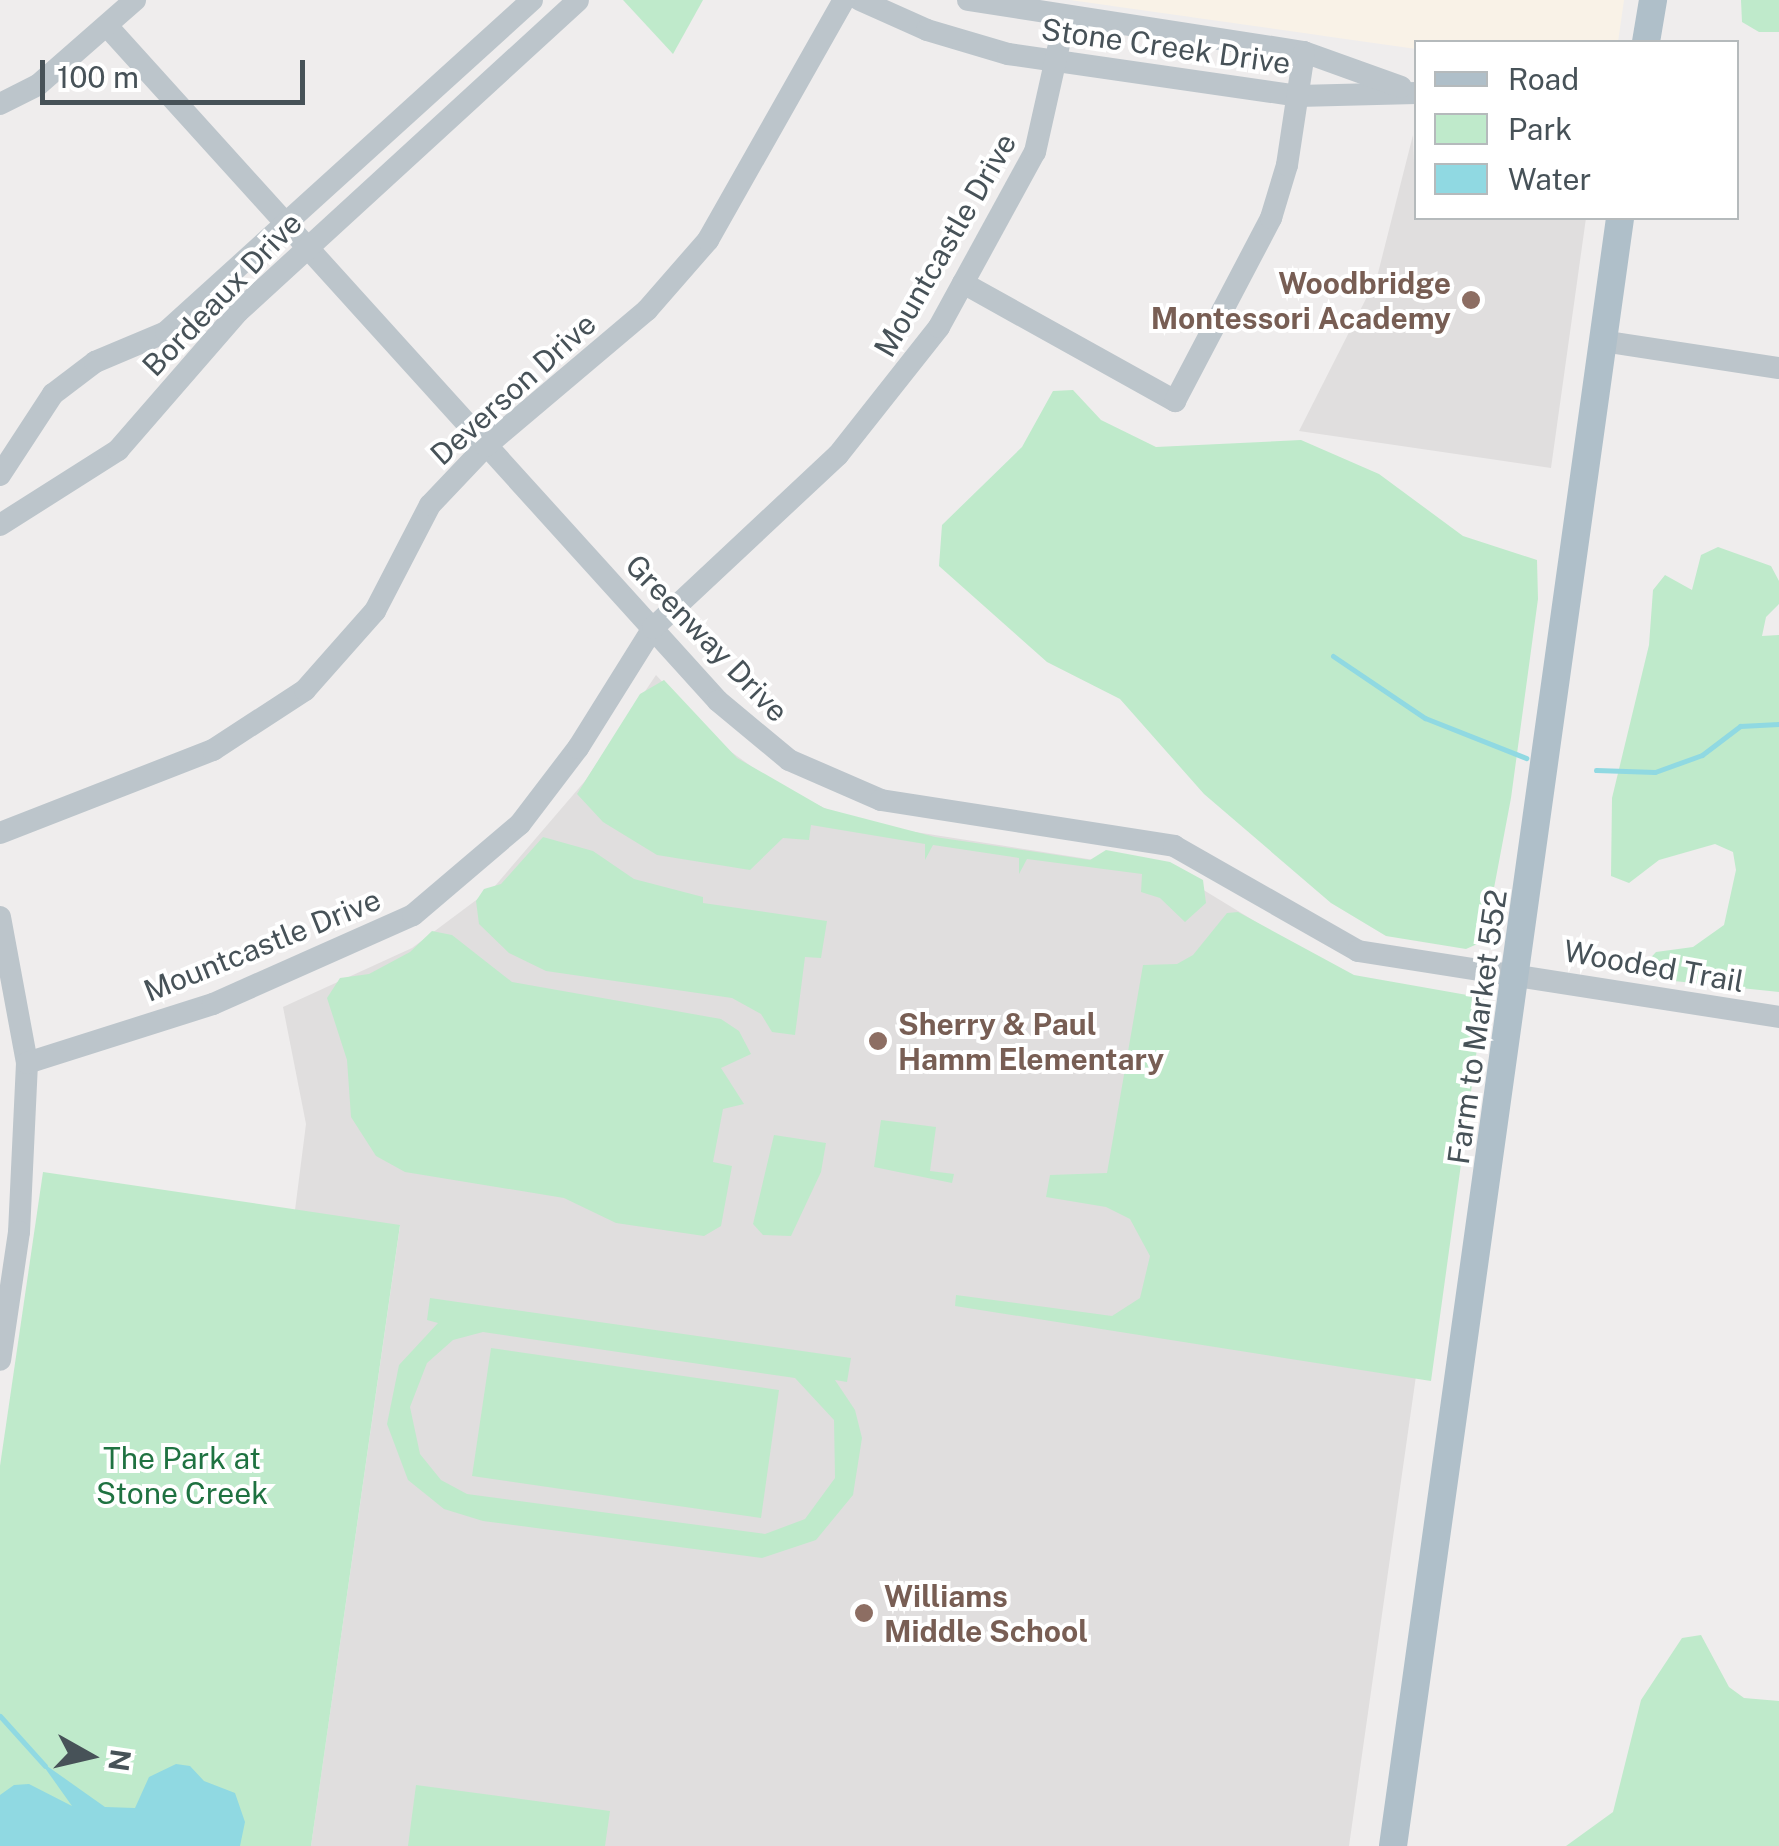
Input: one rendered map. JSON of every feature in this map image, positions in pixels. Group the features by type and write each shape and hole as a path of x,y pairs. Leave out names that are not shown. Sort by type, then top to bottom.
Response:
{"main road":[{"path":"1646,40 1653,0"},
{"name":"Farm to Market 552","path":"1393,1846 1519,975 1620,220"}],"street":[{"path":"0,104 38,85 135,0"},
{"name":"Bordeaux Drive","path":"0,475 52,394 95,362 166,332 532,0"},
{"name":"Bordeaux Drive","path":"0,525 118,450 238,312 578,0"},
{"name":"Deverson Drive","path":"0,833 213,750 304,690 375,610 430,505 486,446 647,310 708,240 844,0"},
{"name":"Stone Creek Drive","path":"860,0 927,30 1058,61 1298,96 1414,92"},
{"name":"Stone Creek Drive","path":"968,0 1064,18 1304,52 1414,92"},
{"name":"Mountcastle Drive","path":"27,1063 214,1004 412,914 520,824 578,748 653,628 838,455 892,394 964,283 1036,152 1064,18"},
{"name":"Greenway Drive","path":"108,26 750,732 835,784 881,800 1174,846 1343,946 1519,975"},
{"path":"964,283 1176,401 1272,218 1304,52"},
{"path":"459,67 478,90"},
{"path":"1602,341 1779,368"},
{"path":"0,917 27,1063 19,1232 0,1360"},
{"name":"Wooded Trail","path":"1519,975 1779,1017"}],"shaded area":[{"path":"1070,0 1624,0 1618,40 1414,40 1414,49"},
{"name":"Woodbridge Montessori Academy","path":"1413,135 1414,220 1586,220 1551,468 1299,431 1377,277"},
{"path":"656,675 723,746 780,787 835,813 896,829 1139,867 1197,886 1341,974 1470,997 1349,1846 311,1846 400,1226 295,1210 306,1124 283,1007 412,948 495,886 585,781"}],"green space":[{"path":"623,0 703,0 673,54"},
{"path":"1741,0 1779,0 1779,32 1759,32 1742,22"},
{"path":"1073,390 1101,420 1156,447 1301,440 1379,474 1463,536 1537,560 1538,599 1511,798 1484,941 1466,949 1386,936 1331,903 1204,794 1120,699 1047,662 939,566 942,525 1022,447 1053,391"},
{"path":"1718,547 1771,566 1779,581 1779,604 1766,617 1762,636 1779,635 1779,992 1655,979 1644,965 1656,952 1693,947 1724,925 1736,870 1733,852 1715,844 1659,860 1629,883 1611,876 1612,798 1649,645 1653,590 1665,575 1692,590 1701,555"},
{"path":"664,680 737,758 824,808 935,837 1090,860 1106,850 1170,862 1203,880 1206,903 1185,922 1160,898 1141,892 1142,874 1027,859 1019,874 1019,858 933,845 925,860 925,844 811,825 809,840 783,838 750,870 657,855 603,822 577,794 640,694"},
{"path":"543,837 593,851 634,879 703,897 703,903 827,921 821,958 805,957 795,1035 772,1032 761,1014 732,998 546,971 509,953 479,924 476,901 484,889 501,884"},
{"path":"1238,912 1354,975 1484,998 1431,1381 955,1306 956,1295 1112,1316 1140,1298 1150,1256 1130,1219 1106,1207 1046,1197 1050,1175 1107,1173 1143,965 1177,964 1193,955 1227,913"},
{"path":"432,931 452,935 512,982 721,1019 739,1031 751,1054 721,1068 744,1104 723,1109 713,1162 732,1166 721,1226 704,1236 616,1223 564,1198 405,1172 376,1156 351,1117 347,1060 327,998 340,978 369,974 410,952"},
{"path":"881,1120 936,1127 930,1171 954,1174 952,1183 874,1167"},
{"path":"774,1135 826,1143 821,1172 791,1236 763,1235 753,1224"},
{"name":"The Park at Stone Creek","path":"43,1172 400,1225 311,1846 0,1846 0,1466"},
{"path":"430,1298 851,1358 847,1382 835,1380 855,1410 862,1438 853,1495 816,1540 762,1558 483,1521 444,1509 408,1480 387,1424 399,1365 438,1323 427,1320","holes":["483,1332 795,1378 834,1420 835,1478 805,1519 765,1534 467,1494 441,1480 420,1454 410,1407 427,1363 453,1340"]},
{"path":"491,1348 779,1390 761,1518 472,1476"},
{"path":"1701,1635 1729,1687 1744,1698 1779,1701 1779,1846 1566,1846 1613,1812 1641,1700 1682,1638"},
{"path":"416,1785 610,1811 605,1846 408,1846"}],"water":[{"path":"40,1761 105,1807 135,1808 149,1777 176,1764 190,1766 204,1781 235,1793 245,1822 240,1846 0,1846 0,1795 14,1785 29,1784 72,1806"}],"waterway":[{"path":"1333,656 1425,718 1526,758"},
{"path":"1596,770 1655,772 1702,755 1740,726 1779,724"},
{"path":"0,1716 45,1766"}],"place":[{"name":"Woodbridge Montessori Academy","path":"1471,300"},
{"name":"Sherry & Paul Hamm Elementary","path":"878,1041"},
{"name":"Williams Middle School","path":"864,1613"}]}
